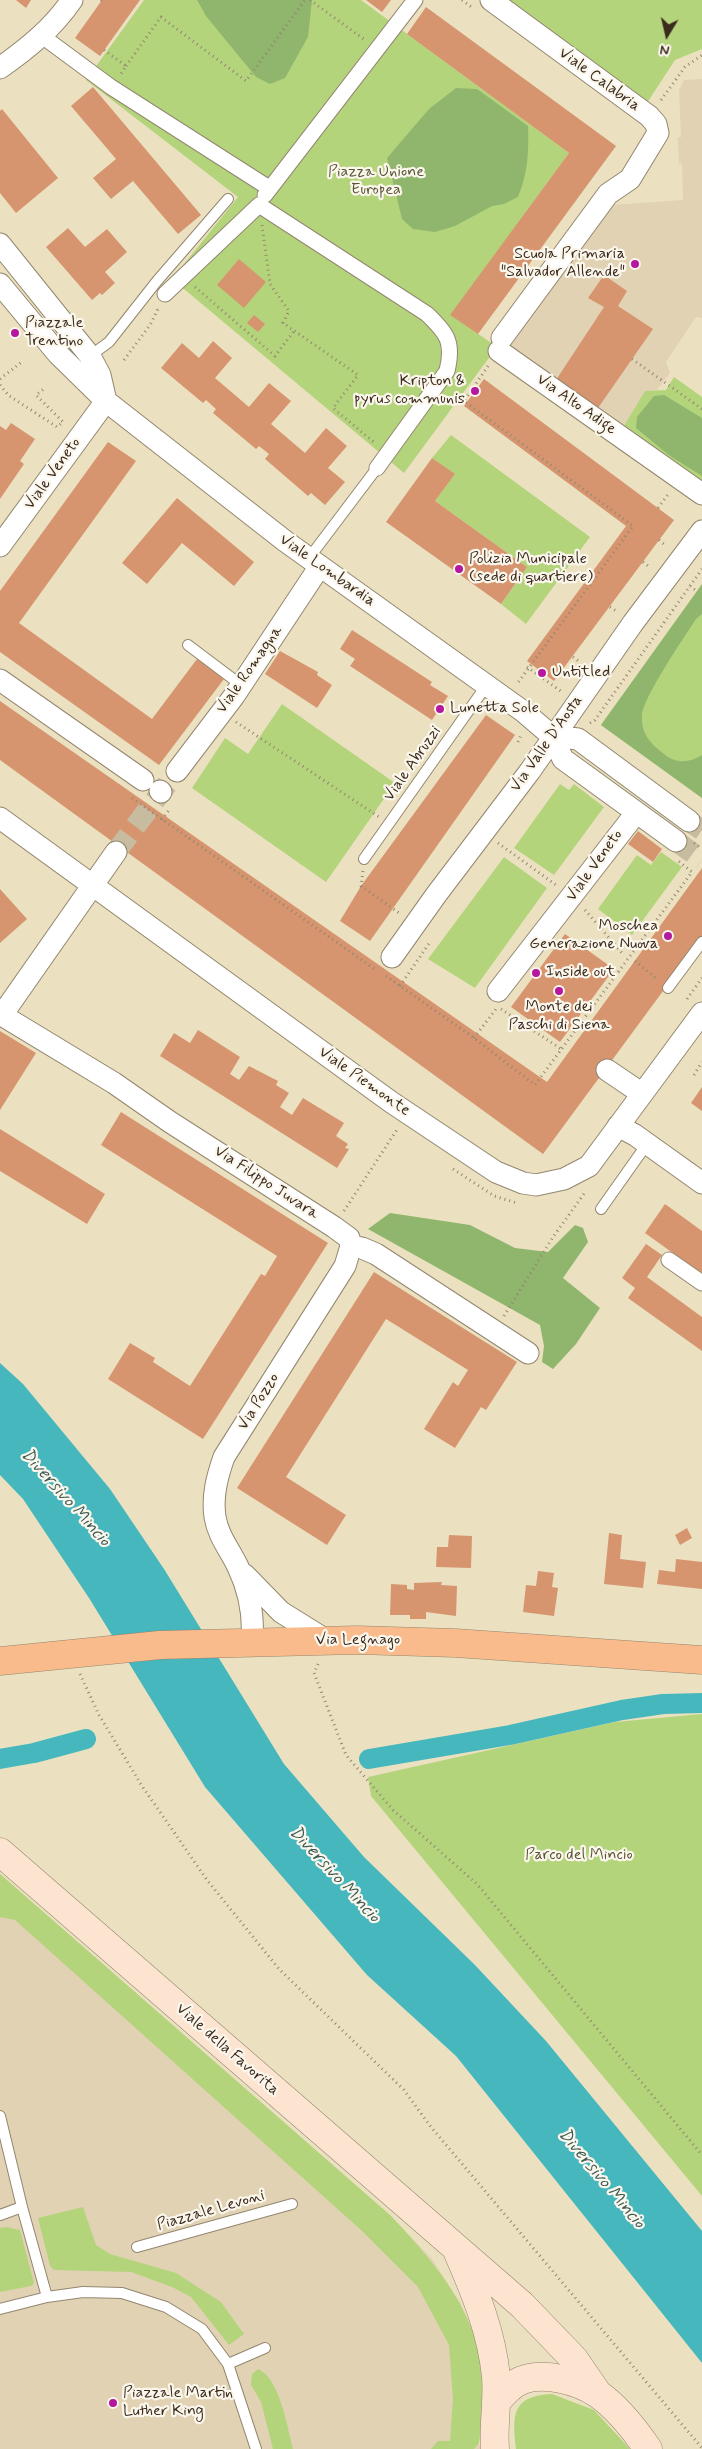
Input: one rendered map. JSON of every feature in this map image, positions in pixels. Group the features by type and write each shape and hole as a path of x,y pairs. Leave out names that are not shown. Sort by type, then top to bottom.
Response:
{"main road":[{"name":"Via Legnago","path":"5,1663 160,1645 326,1640 455,1643 702,1660"},
{"name":"Viale della Favorita","path":"0,1852 522,2305 574,2359 598,2394"},
{"name":"Viale della Favorita","path":"455,2247 474,2291 493,2354 497,2401 494,2423 495,2449"},
{"path":"497,2401 519,2381 533,2377 562,2380 598,2394 621,2416 648,2449"}],"street":[{"path":"0,68 42,36 58,20 72,0"},
{"path":"165,294 259,205 269,188 416,0"},
{"name":"Viale Calabria","path":"491,0 649,116 656,124 658,133 655,142 630,179 608,194 501,344"},
{"path":"42,36 111,87 269,188"},
{"path":"259,205 427,314 447,333 451,355 447,371 377,468"},
{"path":"0,244 90,356 100,375 106,401"},
{"name":"Viale Lombardia","path":"0,284 58,354 106,401 285,541 552,736 563,759 678,846"},
{"name":"Via Alto Adige","path":"501,344 702,494"},
{"name":"Viale Veneto","path":"0,546 106,401"},
{"name":"Via Valle D'Aosta","path":"392,957 436,894 530,771 552,736 702,531"},
{"name":"Viale Romagna","path":"177,771 240,685 314,562"},
{"path":"0,680 154,788"},
{"path":"552,736 578,739 689,821"},
{"name":"Viale Veneto","path":"498,991 573,897 636,813"},
{"name":"Viale Piemonte","path":"0,818 391,1102 496,1172 523,1182 536,1185 564,1179 589,1166 640,1093 702,1013"},
{"path":"1,1015 116,852"},
{"name":"Via Filippo Juvara","path":"1,1015 114,1083 170,1122 334,1226 349,1238 352,1246"},
{"path":"607,1070 640,1093"},
{"path":"618,1126 702,1183"},
{"path":"352,1246 376,1254 528,1353"},
{"name":"Via Pozzo","path":"240,1642 254,1622 251,1605 238,1567 223,1541 215,1518 214,1493 221,1466 224,1457 345,1266 352,1246"},
{"path":"669,1260 702,1283"},
{"name":"Via Pozzo","path":"238,1567 281,1612 326,1640"}],"lane":[{"path":"90,356 109,342 157,280 228,200"},
{"path":"314,562 377,468"},
{"path":"188,645 240,685"},
{"name":"Viale Abruzzi","path":"364,858 390,824 486,686"},
{"path":"668,988 702,942"},
{"path":"601,1209 647,1144"},
{"path":"0,2116 22,2207 47,2297"},
{"name":"Piazzale Levoni","path":"137,2247 292,2204"},
{"path":"0,2215 22,2207"},
{"path":"0,2309 47,2297 84,2292 122,2293 166,2307 202,2329 228,2364 256,2449"},
{"path":"228,2364 265,2348"}],"path":[{"path":"111,87 161,18 246,81 305,0"},
{"path":"310,0 378,50"},
{"path":"104,50 126,66"},
{"path":"649,116 685,67 702,55"},
{"path":"259,205 270,284 289,311 283,323 358,375 333,408 388,454"},
{"path":"183,277 275,356 294,331"},
{"path":"124,360 150,325 165,294"},
{"path":"501,344 464,401 633,526 527,667 514,688"},
{"path":"632,359 702,409"},
{"path":"0,379 23,361"},
{"path":"0,385 8,395 57,427 63,422 36,394 45,388"},
{"path":"590,723 595,720 702,569"},
{"path":"690,586 698,592"},
{"path":"527,667 566,695"},
{"path":"221,712 390,824"},
{"path":"124,793 474,1038 535,1085 692,872 675,858 678,846"},
{"path":"364,858 361,886 399,913"},
{"path":"400,986 430,942"},
{"path":"474,1038 498,1007 561,1049"},
{"path":"694,1075 702,1062"},
{"path":"334,1226 395,1132"},
{"path":"495,1330 553,1236 586,1191"},
{"path":"326,1640 314,1674 346,1754 393,1810 477,1884 702,2155"},
{"path":"70,1654 99,1715 142,1786 206,1880 279,1969 404,2090 431,2128 702,2448"}],"shaded area":[{"name":"Scuola Primaria \"Salvador Allende\"","path":"702,79 702,318 696,317 666,362 670,373 657,390 645,391 622,429 506,351 611,205 683,200 682,163 679,164 678,137 681,137 679,90 684,80"},
{"path":"0,1874 390,2215 432,2259 461,2304 485,2394 479,2443 481,2449 0,2449"}],"green space":[{"name":"Piazza Unione Europea","path":"144,0 361,0 569,153 451,315 497,347 404,473 172,279 238,197 86,80"},
{"path":"197,0 312,0 308,37 285,78 270,84 256,77 206,16"},
{"path":"505,0 702,0 702,49 675,60 647,103"},
{"path":"456,88 477,89 528,126 527,162 524,179 518,197 504,204 492,206 455,226 435,232 413,229 402,219 387,158 429,109"},
{"path":"674,377 702,397 702,482 622,429 645,391 666,390"},
{"path":"664,395 702,418 702,476 670,456 636,428 637,417 654,396"},
{"path":"451,435 590,537 526,624 501,604 527,567 435,501 454,475 432,458"},
{"path":"702,584 702,614 696,619 649,696 644,708 642,722 648,738 673,760 687,761 702,755 702,798 601,725"},
{"path":"702,586 702,798 601,725"},
{"path":"282,704 395,783 326,882 192,788 225,738 248,754"},
{"path":"560,784 569,790 574,784 604,807 554,875 514,848"},
{"path":"661,852 682,867 632,935 598,909 637,855 651,865"},
{"path":"504,857 547,888 475,988 428,959"},
{"path":"390,1213 470,1225 515,1248 548,1252 575,1225 583,1228 588,1242 563,1278 600,1308 576,1344 553,1369 542,1362 544,1346 540,1325 368,1229"},
{"name":"Parco del Mincio","path":"702,1714 702,2196 371,1796 368,1777 615,1722"},
{"path":"0,1874 390,2215 425,2254 455,2295 467,2317 476,2341 482,2366 485,2393 479,2443 474,2449 431,2449 438,2441 450,2441 453,2399 449,2345 418,2287 361,2230 15,1920 0,1917"},
{"path":"83,2207 96,2245 110,2254 176,2273 221,2302 244,2334 229,2345 191,2297 172,2287 131,2272 54,2270 50,2266 38,2218"},
{"path":"6,2227 20,2230 34,2283 31,2286 0,2292 0,2228"},
{"path":"258,2369 266,2374 277,2392 282,2404 293,2449 273,2449 261,2402 251,2385 252,2374"},
{"path":"552,2394 594,2410 630,2449 516,2449 514,2426 518,2409 522,2403 529,2399"}],"water":[{"name":"Diversivo Mincio","path":"0,1363 23,1384 110,1489 164,1569 284,1764 364,1857 475,1965 546,2041 702,2231 702,2363 456,2056 367,1975 205,1787 89,1598 23,1499 0,1475"}],"building":[{"path":"16,0 31,0 26,8"},
{"path":"102,0 140,0 100,56 75,38"},
{"path":"366,0 391,0 382,12"},
{"path":"426,7 616,146 478,334 450,315 569,153 407,34"},
{"path":"93,87 201,215 178,234 133,181 111,199 93,178 116,159 71,106"},
{"path":"2,109 58,178 16,213 0,193 0,111"},
{"path":"68,228 85,247 107,229 127,252 105,272 115,283 102,295 100,293 92,300 46,247"},
{"path":"239,259 266,282 244,308 217,285"},
{"path":"604,275 627,291 618,306 653,329 598,408 556,380 604,307 588,298"},
{"path":"254,315 265,324 258,332 247,323"},
{"path":"213,341 232,358 215,378 249,407 269,383 291,401 271,424 305,453 326,428 347,446 328,468 345,482 325,505 311,493 308,496 265,459 269,454 259,446 256,449 213,413 216,409 206,400 203,403 161,368 182,343 199,358"},
{"path":"484,379 674,520 554,681 527,661 626,526 464,406"},
{"path":"11,423 35,439 20,461 24,464 0,499 0,426 6,430"},
{"path":"108,442 136,461 19,623 152,719 197,659 224,679 159,765 0,652 0,591"},
{"path":"432,458 455,474 435,501 527,567 501,604 386,522"},
{"path":"177,498 254,562 234,586 182,543 147,584 122,563"},
{"path":"352,630 432,682 430,685 448,696 432,720 350,666 355,659 340,649"},
{"path":"280,651 318,672 317,675 332,685 317,708 265,674"},
{"path":"0,701 547,1082 702,868 702,938 543,1154 0,760"},
{"path":"486,715 515,735 370,941 340,921 361,886"},
{"path":"638,831 662,849 653,862 628,844"},
{"path":"0,889 27,919 0,943"},
{"path":"565,934 614,969 560,1042 511,1007"},
{"path":"198,1030 240,1057 230,1074 239,1080 249,1066 278,1081 276,1085 289,1093 280,1107 292,1115 303,1098 344,1123 336,1136 348,1144 345,1148 349,1149 337,1168 160,1056 174,1033 190,1043"},
{"path":"0,1031 36,1053 0,1110"},
{"path":"702,1087 702,1111 691,1103"},
{"path":"121,1112 328,1243 203,1439 108,1379 130,1343 155,1358 153,1362 190,1386 261,1274 265,1276 277,1256 101,1145"},
{"path":"0,1129 105,1194 87,1224 0,1171"},
{"path":"665,1204 702,1231 702,1274 645,1233"},
{"path":"646,1244 662,1255 647,1277 702,1317 702,1351 628,1298 635,1288 622,1278"},
{"path":"374,1272 517,1362 486,1410 481,1407 455,1448 424,1429 453,1382 458,1386 468,1370 386,1319 286,1477 346,1515 327,1545 237,1488"},
{"path":"687,1528 692,1538 680,1545 675,1535"},
{"path":"609,1533 622,1535 620,1559 646,1562 643,1588 604,1584"},
{"path":"449,1535 472,1536 471,1568 436,1567 437,1547 448,1547"},
{"path":"676,1559 702,1562 702,1589 657,1584 659,1570 675,1572"},
{"path":"538,1571 554,1573 552,1587 558,1588 554,1616 523,1612 526,1585 536,1586"},
{"path":"442,1582 441,1585 457,1586 456,1616 426,1612 426,1619 410,1619 410,1615 390,1615 391,1584 407,1585 407,1589 414,1590 414,1583"}],"waterway":[{"path":"369,1759 510,1735 622,1710 663,1704 702,1703"},
{"path":"0,1759 34,1753 86,1739"}],"tunnel":[{"path":"116,852 177,771"},
{"path":"689,821 702,830"},
{"path":"676,841 702,860"}],"place":[{"name":"Scuola Primaria \"Salvador Allende\"","path":"635,264"},
{"name":"Piazzale Trentino","path":"15,333"},
{"name":"Kripton & pyrus communis","path":"475,391"},
{"name":"Polizia Municipale (sede di quartiere)","path":"459,569"},
{"name":"Untitled","path":"542,673"},
{"name":"Lunetta Sole","path":"440,709"},
{"name":"Moschea Generazione Nuova","path":"668,936"},
{"name":"Inside out","path":"536,973"},
{"name":"Monte dei Paschi di Siena","path":"559,991"},
{"name":"Piazzale Martin Luther King","path":"113,2403"}]}
